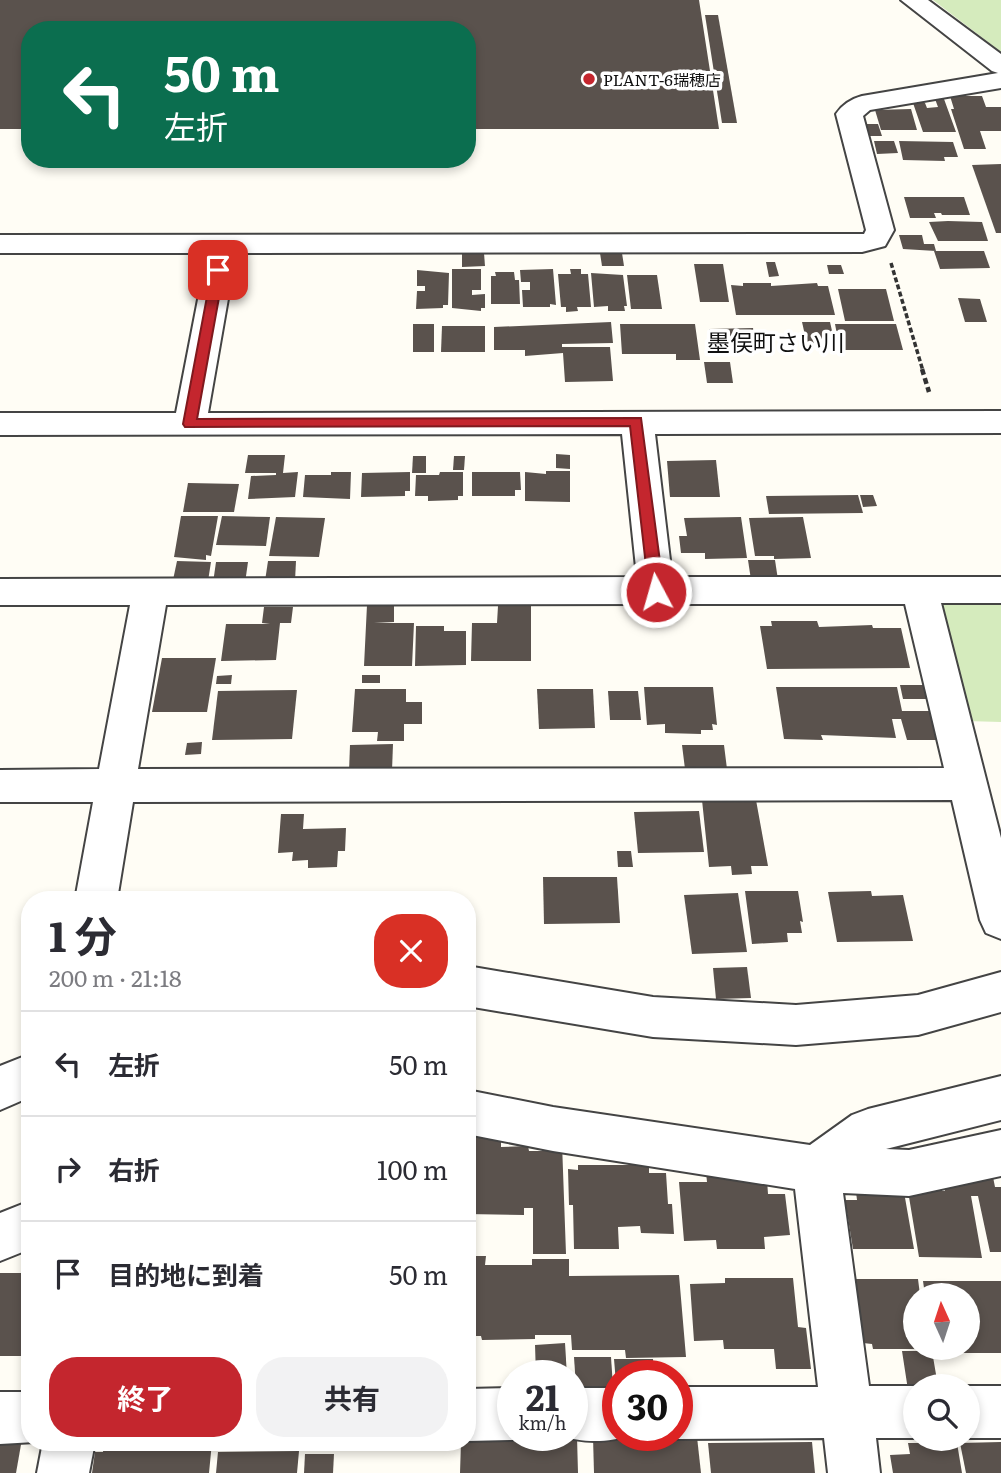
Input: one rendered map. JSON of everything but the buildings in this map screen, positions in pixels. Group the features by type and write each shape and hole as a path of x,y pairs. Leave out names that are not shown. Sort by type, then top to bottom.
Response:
{"street":[{"path":"913,0 1001,66"},
{"path":"0,244 862,243 875,240 880,230 849,114 862,104 1001,80"},
{"path":"190,424 223,244"},
{"path":"637,422 656,592"},
{"path":"0,424 1001,422"},
{"path":"920,590 1001,920"},
{"path":"0,592 1001,590"},
{"path":"98,891 150,592"},
{"path":"0,786 966,784"},
{"path":"476,988 653,1017 796,1025 918,1015 1001,992"},
{"path":"0,1088 21,1079"},
{"path":"816,1168 868,1131 1001,1097"},
{"path":"476,1114 553,1129 816,1168 909,1173 1001,1153"},
{"path":"816,1168 853,1473"},
{"path":"0,1237 21,1229"},
{"path":"693,1413 903,1412"},
{"path":"980,1412 1001,1412"},
{"path":"476,1415 497,1414"},
{"path":"0,1418 21,1418"},
{"path":"63,1473 67,1451"}],"path":[{"path":"875,240 888,253 938,422"}],"green space":[{"path":"933,0 1001,0 1001,52"},
{"path":"937,600 1001,600 1001,722 966,721"}],"place":[{"name":"PLANT-6瑞穂店","path":"589,79"}],"district":[{"name":"墨俣町さい川","path":"776,341"}],"route":[{"path":"218,270 190,424 637,422 656,592"}]}
